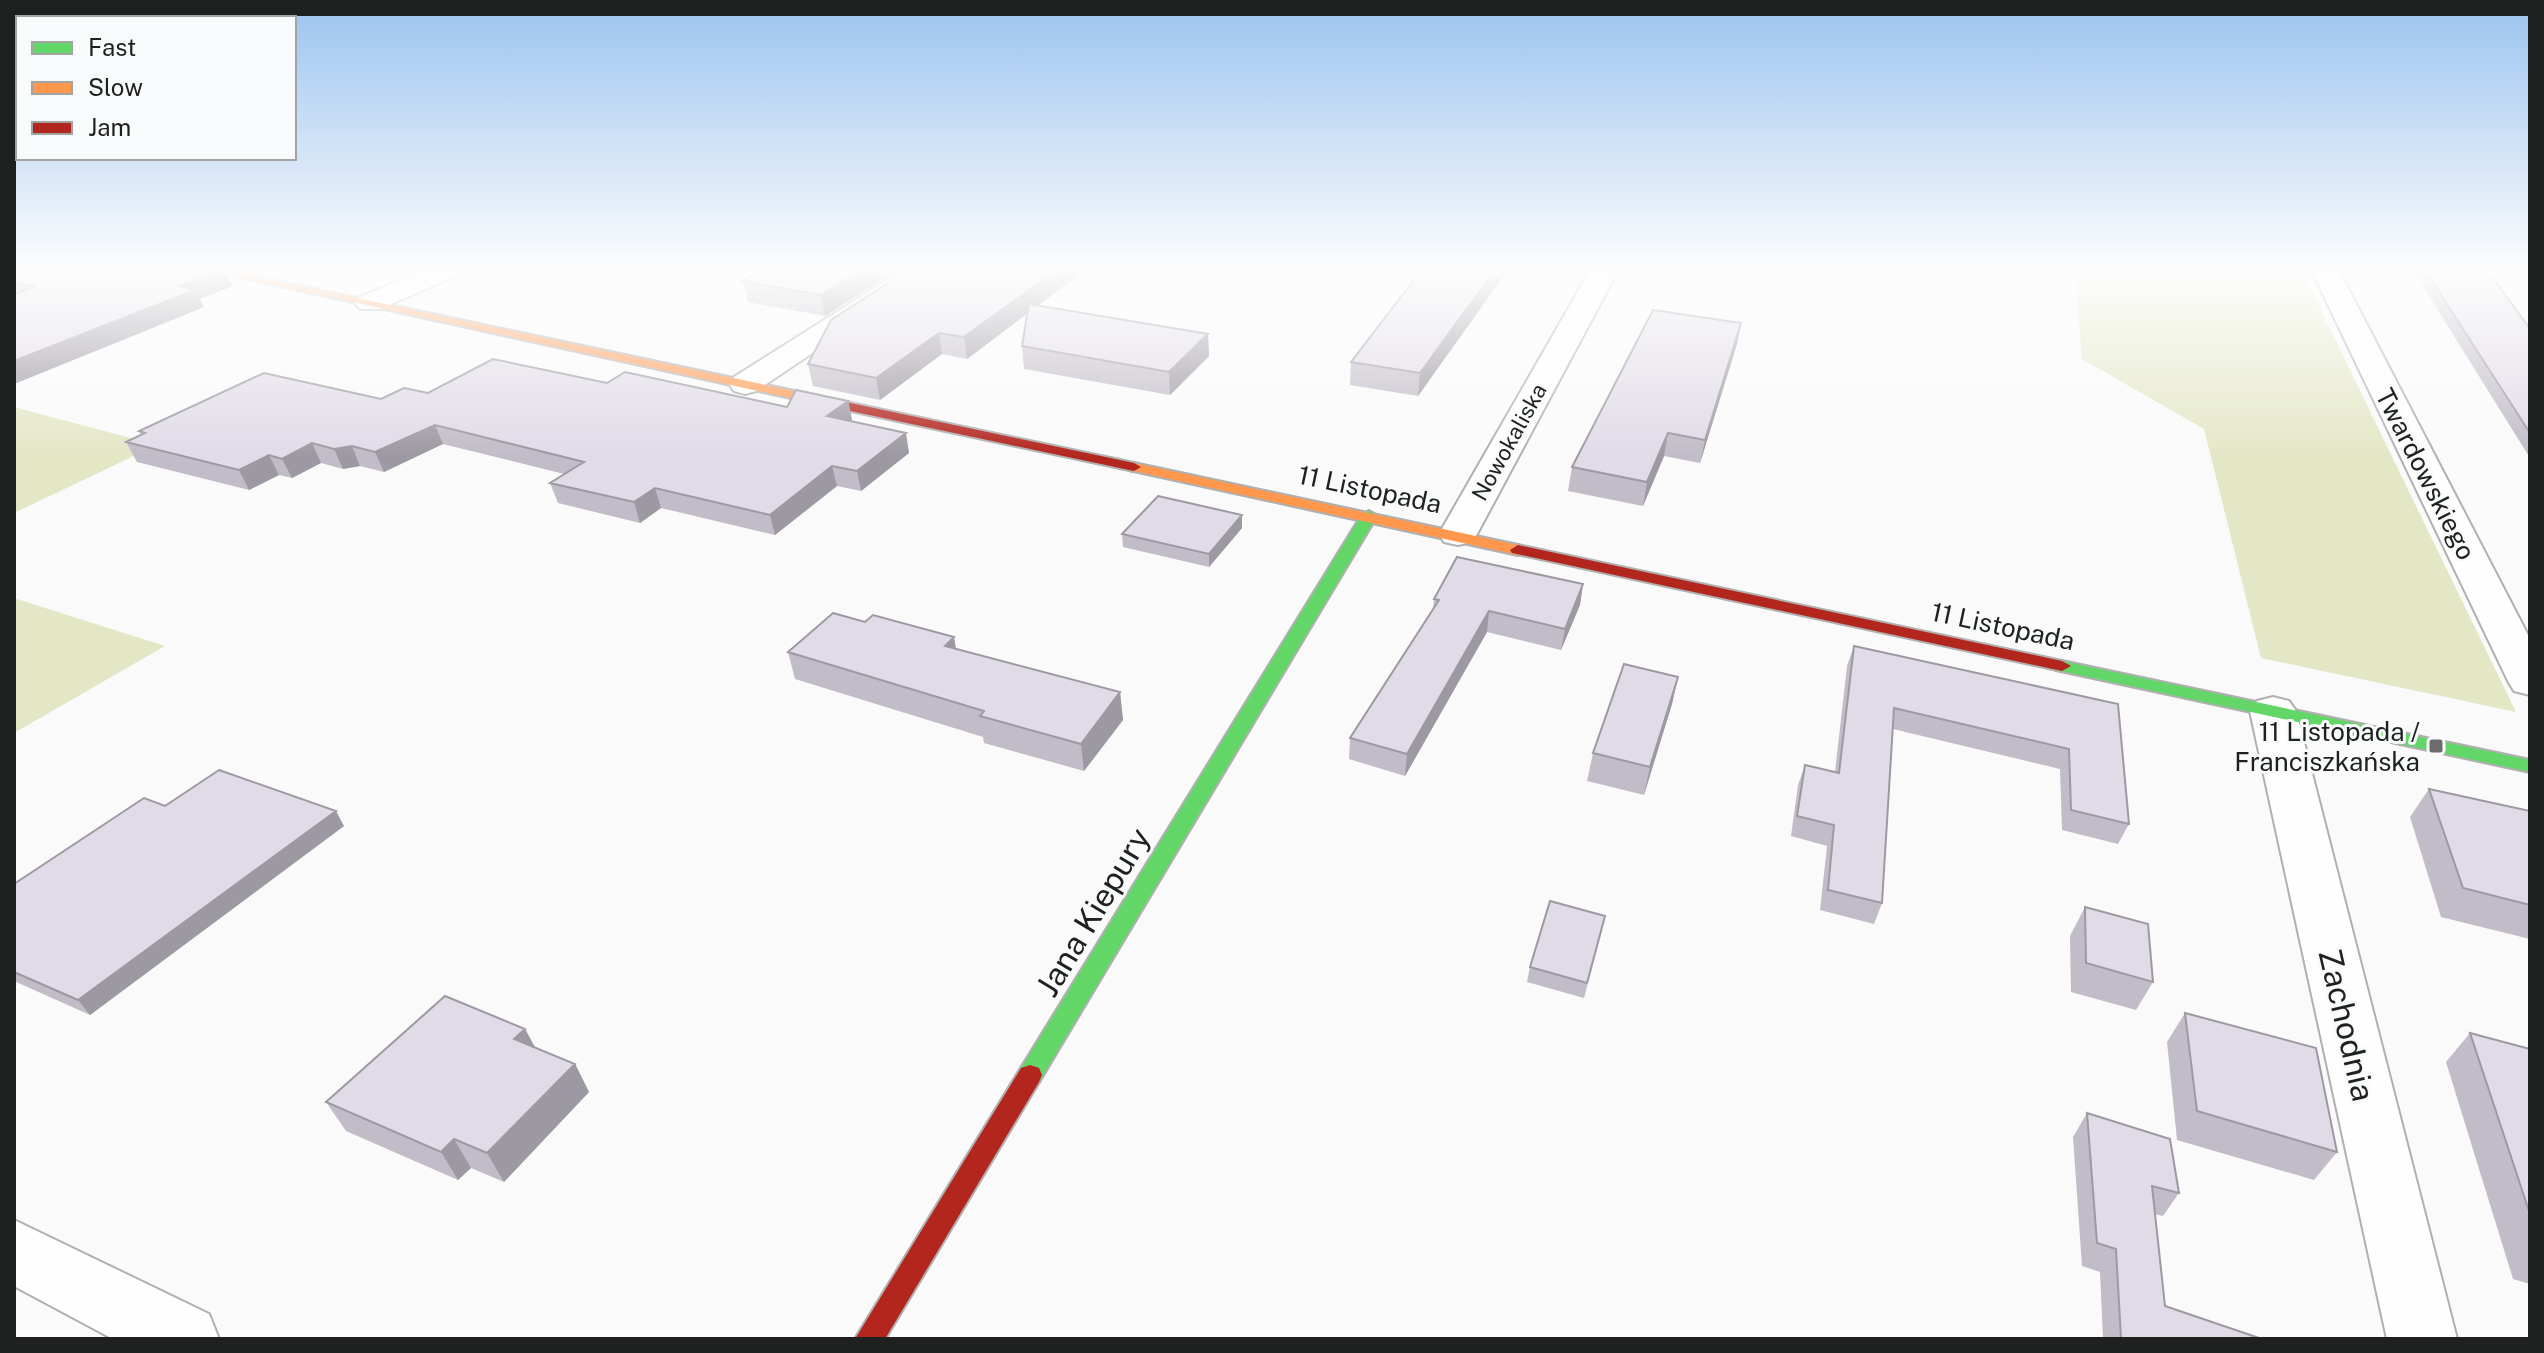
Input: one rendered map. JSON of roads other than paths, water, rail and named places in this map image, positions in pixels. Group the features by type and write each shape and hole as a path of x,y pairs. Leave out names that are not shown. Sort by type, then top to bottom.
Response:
{"street":[{"name":"11 Listopada","path":"496,330 2530,766"},
{"path":"745,384 828,330"},
{"name":"Nowokaliska","path":"1458,534 1571,330"},
{"name":"Twardowskiego","path":"2355,330 2530,681"},
{"name":"Jana Kiepury","path":"869,1339 1369,516"},
{"name":"Zachodnia","path":"2273,711 2422,1339"},
{"path":"14,1251 184,1339"}],"place":[{"name":"11 Listopada / Franciszkańska","path":"2436,746"}]}
